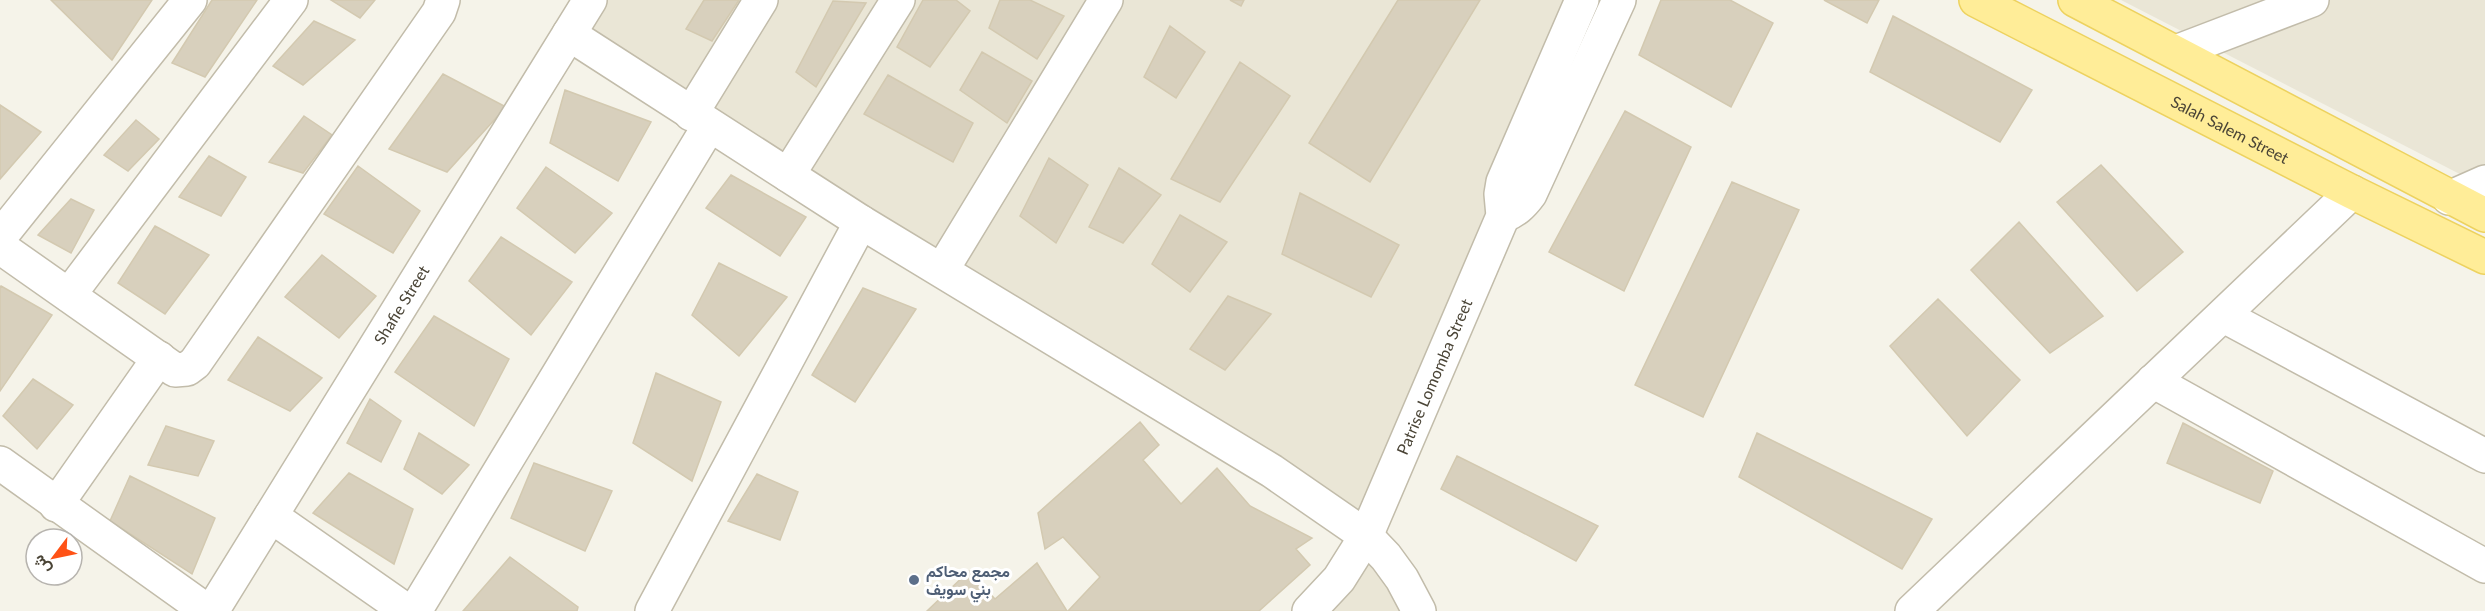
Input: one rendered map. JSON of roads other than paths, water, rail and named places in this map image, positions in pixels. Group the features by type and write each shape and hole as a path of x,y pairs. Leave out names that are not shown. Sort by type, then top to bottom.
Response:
{"main road":[{"name":"Salah Salem Street","path":"1976,0 2352,192 2485,257"},
{"path":"2075,0 2485,215"}],"street":[{"path":"0,237 190,0"},
{"path":"69,295 291,0"},
{"path":"0,247 175,370 187,369 195,363 439,12 443,0"},
{"name":"Shafie Street","path":"212,611 590,0"},
{"path":"415,611 700,120 761,0"},
{"path":"788,175 898,0"},
{"path":"942,270 1106,0"},
{"name":"Patrise Lomomba Street","path":"1309,611 1339,579 1366,536 1503,216 1501,194 1503,182 1582,0"},
{"path":"1503,216 1514,212 1530,194 1619,0"},
{"path":"2176,52 2312,0"},
{"path":"569,34 861,222 1272,471 1366,536 1386,557 1402,579 1419,611"},
{"path":"2449,198 2485,183"},
{"path":"1912,611 2352,192"},
{"path":"652,611 861,222"},
{"path":"2224,316 2485,456"},
{"path":"56,505 159,358"},
{"path":"2153,381 2485,566"},
{"path":"0,463 207,611"},
{"path":"272,516 407,611"}],"place":[{"name":"مجمع محاكم بني سويف","path":"914,580"}]}
